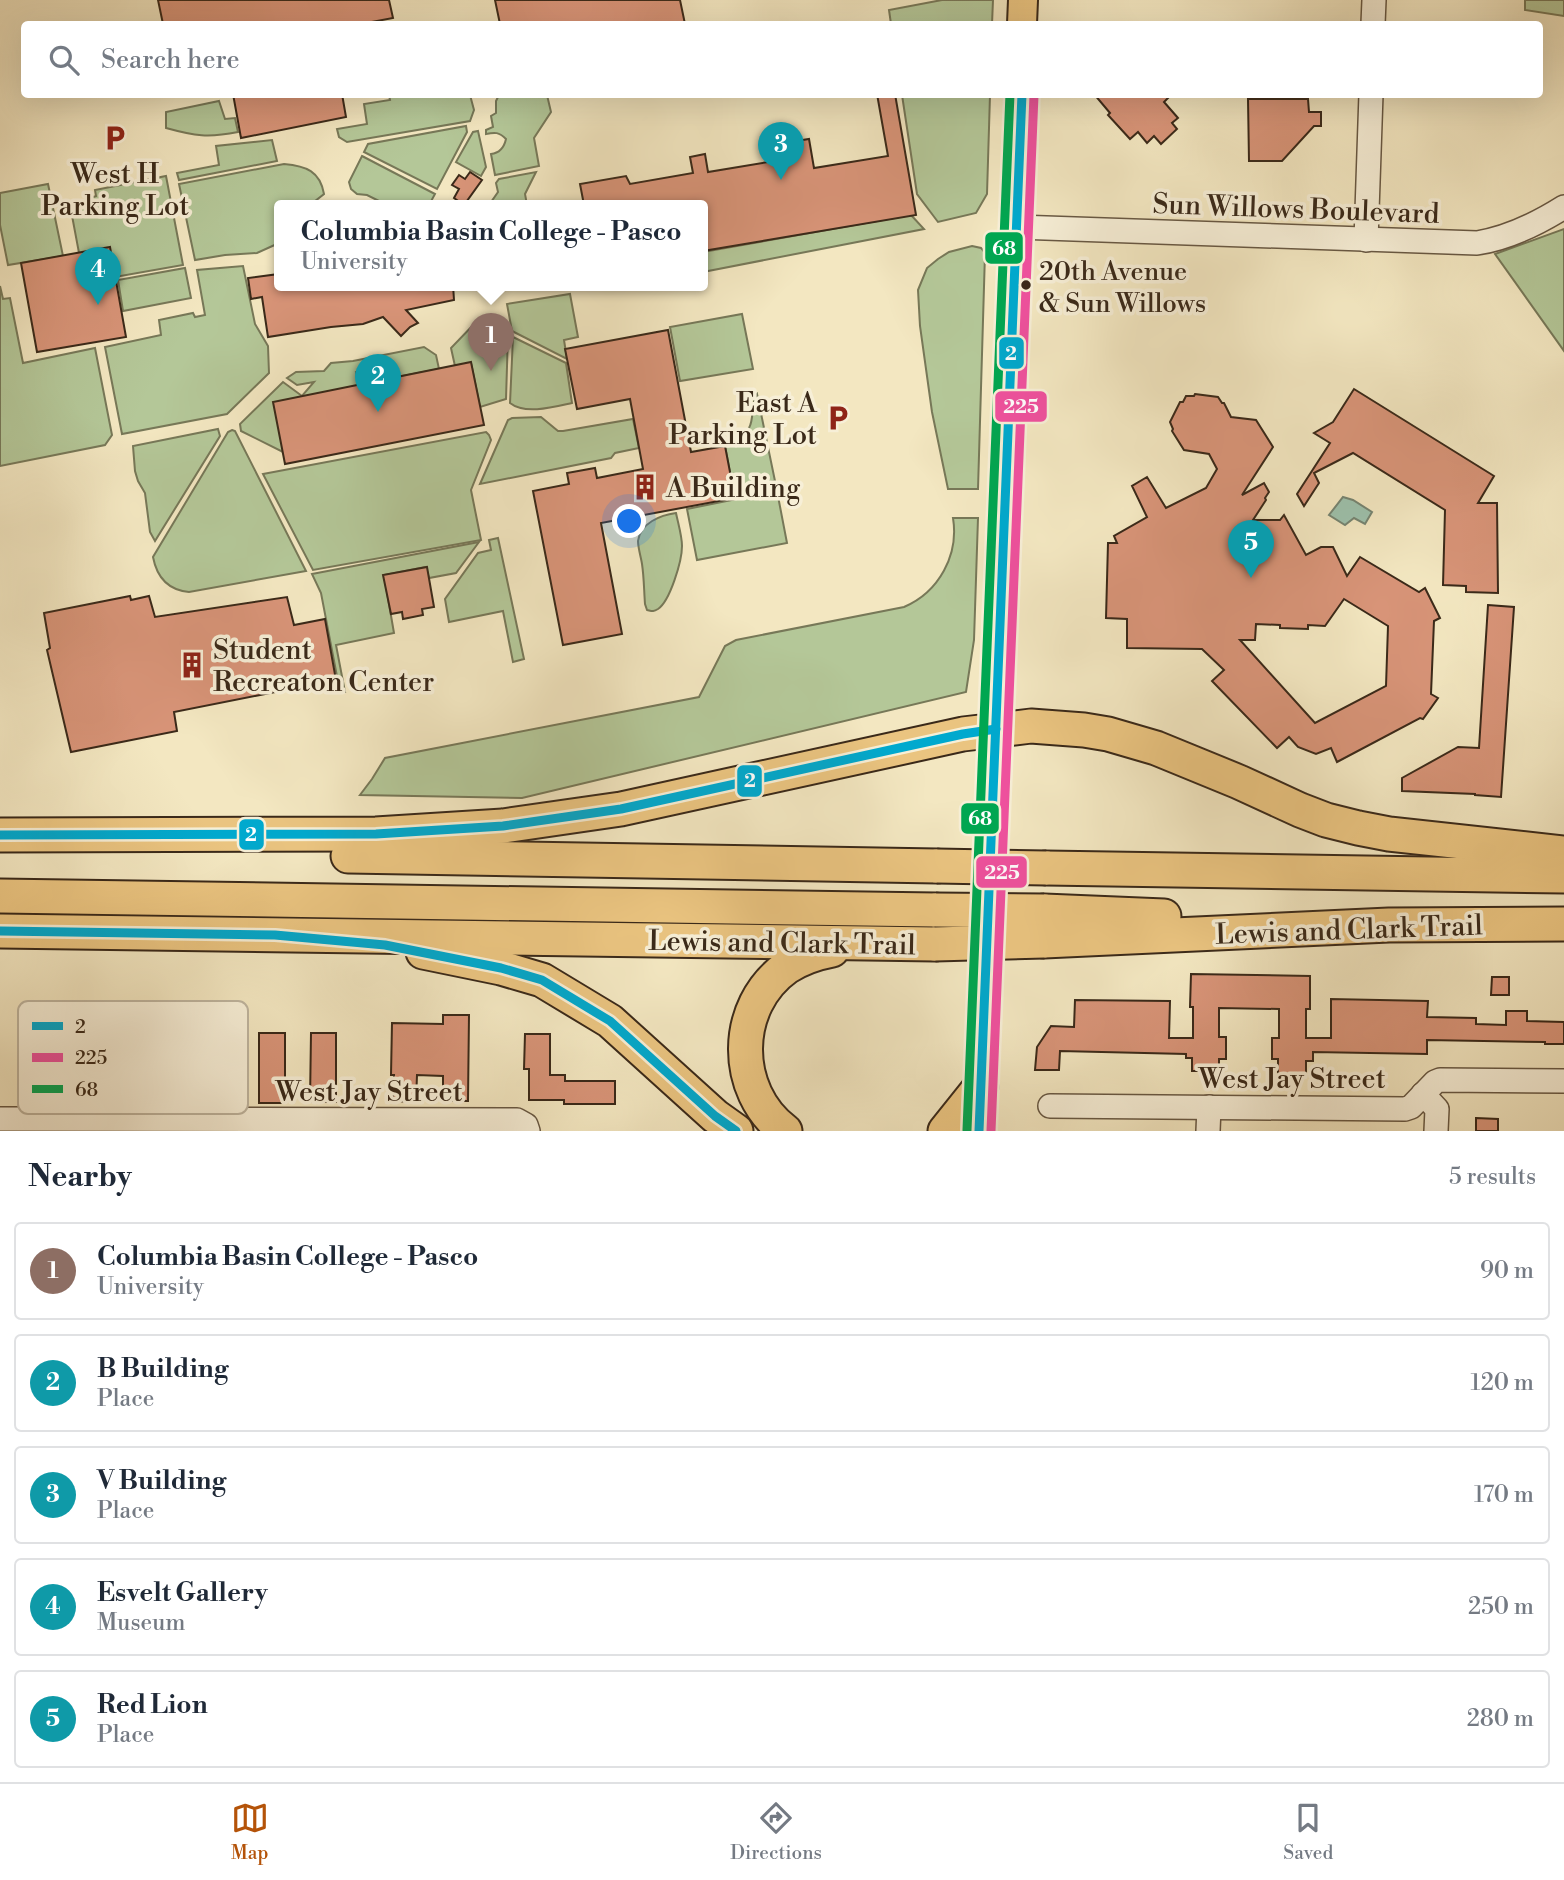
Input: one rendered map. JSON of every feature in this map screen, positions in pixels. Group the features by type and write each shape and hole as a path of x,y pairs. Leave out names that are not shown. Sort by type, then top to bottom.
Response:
{"highway":[{"path":"0,835 376,834 503,826 621,809 963,734 1031,726 1084,730 1165,751 1308,813 1357,828 1389,834 1564,853"},
{"name":"Lewis and Clark Trail","path":"0,851 1564,876"},
{"path":"0,896 936,910 1044,926"},
{"name":"Lewis and Clark Trail","path":"0,931 935,944 1044,926 1564,924"},
{"path":"275,935 385,944 501,968 542,980 610,1021 715,1116 736,1131"},
{"path":"785,1131 760,1104 747,1073 746,1039 749,1023 773,979 786,968 816,953 935,944"},
{"path":"946,1131 981,1086"}],"main road":[{"path":"1022,21 1023,0"},
{"path":"979,1131 1022,98"}],"street":[{"path":"1373,21 1374,0"},
{"path":"1366,240 1371,98"},
{"name":"Sun Willows Boulevard","path":"1017,228 1460,244 1489,241 1524,229 1564,207"},
{"name":"West Jay Street","path":"1050,1106 1405,1109 1440,1080 1564,1081"},
{"path":"1423,1094 1437,1109 1436,1131"},
{"path":"1208,1131 1209,1107"},
{"name":"West Jay Street","path":"0,1119 71,1126 517,1120 527,1128"}],"shaded area":[{"path":"942,0 993,0 992,21 891,21 889,10"},
{"path":"1525,0 1564,0 1564,16 1525,10"},
{"path":"471,98 474,110 470,121 347,142 339,137 337,129 367,124 364,104 390,100"},
{"path":"498,98 548,98 551,112 534,138 539,166 495,175 491,154 501,150 506,139 497,133 486,134 486,130 493,127 491,116 496,113"},
{"path":"902,98 990,98 987,194 976,213 938,222 917,194"},
{"path":"219,101 225,119 235,118 238,132 202,135 166,128 166,112"},
{"path":"466,126 467,132 437,189 364,152 368,144"},
{"path":"478,131 486,167 481,176 456,162 473,132"},
{"path":"272,140 277,161 179,180 177,173 219,165 216,146"},
{"path":"362,156 435,194 432,200 377,200 357,194 351,189 349,182"},
{"path":"284,164 311,171 319,180 324,194 316,200 274,200 274,245 257,253 195,260 179,184"},
{"path":"536,172 525,194 526,200 492,200 498,192 496,183 499,179"},
{"path":"166,176 183,265 115,277 79,253 70,205 96,196 95,190"},
{"path":"48,184 63,256 8,265 0,225 0,193"},
{"path":"911,215 924,229 708,271 708,251"},
{"path":"1564,229 1564,351 1495,254"},
{"path":"972,246 981,248 985,253 978,489 948,489 932,412 920,326 918,290 927,268 938,259 949,252"},
{"path":"243,266 255,324 268,346 269,373 227,414 122,434 105,347 161,335 159,320 193,313 195,317 205,315 197,270"},
{"path":"185,268 191,298 123,311 118,280"},
{"path":"0,286 3,299 10,298 23,363 95,348 112,435 105,445 0,466"},
{"path":"570,294 578,337 564,340 567,359 512,331 507,304"},
{"path":"742,314 753,369 680,381 670,327"},
{"path":"478,320 508,334 506,399 480,407 471,363 455,366 451,348"},
{"path":"513,337 566,363 572,403 523,409 510,403"},
{"path":"424,347 436,355 439,369 381,380 376,367 356,372 358,385 283,452 241,431 240,424 283,382 302,396 314,382 297,385 287,378 296,372 324,371 331,363"},
{"path":"757,394 775,481 733,489 725,446 749,428"},
{"path":"541,417 558,431 633,419 639,448 615,453 611,458 480,484 508,420"},
{"path":"218,429 220,436 155,541 150,532 145,493 135,471 133,446"},
{"path":"235,431 306,571 189,592 175,589 161,577 153,557 228,432"},
{"path":"486,432 491,440 471,490 481,540 313,570 263,474"},
{"path":"777,491 787,543 697,560 687,509"},
{"path":"1343,497 1372,512 1365,524 1354,518 1345,525 1329,515"},
{"path":"676,513 682,546 678,570 662,605 655,611 647,610 638,541 643,529 652,521"},
{"path":"953,518 978,518 974,640 966,692 522,798 360,795 385,758 699,697 725,646 736,640 904,607 927,592 944,571 953,545"},
{"path":"498,538 524,659 513,662 503,611 449,622 445,599 478,553 491,550 489,540"},
{"path":"479,542 456,573 429,578 426,567 384,575 394,633 336,645 345,692 340,692 321,593 312,574"}],"building":[{"path":"158,0 389,0 393,18 377,21 162,21"},
{"path":"495,0 680,0 684,21 499,21"},
{"path":"234,98 343,98 346,117 241,138"},
{"path":"878,98 896,98 916,215 708,250 708,200 583,200 580,184 626,176 630,184 693,173 690,157 705,154 708,172 780,160 778,144 809,139 814,168 888,156"},
{"path":"1097,98 1168,98 1164,102 1178,118 1172,123 1177,129 1161,144 1154,136 1147,143 1138,132 1130,139 1108,115 1110,113"},
{"path":"1248,99 1308,99 1309,112 1321,112 1321,126 1314,126 1282,161 1249,161"},
{"path":"470,172 482,180 468,200 457,200 454,198 459,189 452,185 459,175 465,179"},
{"path":"110,247 126,337 37,352 21,263"},
{"path":"274,275 274,291 453,291 454,300 406,310 418,323 401,336 383,317 363,324 268,337 262,297 251,299 248,278"},
{"name":"A Building","path":"668,330 691,452 725,446 735,498 601,523 622,634 563,645 533,491 569,484 567,473 595,468 597,478 643,469 630,399 577,409 565,349"},
{"path":"471,362 484,425 285,464 273,402"},
{"path":"1354,389 1494,476 1478,503 1497,503 1498,593 1466,592 1466,586 1443,585 1445,510 1353,453 1314,473 1319,483 1304,506 1297,494 1330,443 1314,433 1333,422"},
{"path":"1186,396 1218,397 1231,417 1256,420 1273,447 1242,495 1264,483 1269,492 1253,520 1280,520 1284,515 1306,555 1321,547 1333,547 1347,576 1360,557 1419,592 1425,588 1440,618 1434,621 1431,694 1438,698 1423,719 1420,718 1337,762 1331,748 1316,754 1298,747 1289,737 1277,748 1212,681 1224,670 1202,649 1127,648 1127,619 1106,618 1108,543 1117,543 1114,536 1147,517 1132,486 1147,477 1166,508 1206,488 1217,469 1209,454 1184,450 1172,431 1170,422 1180,402 1183,402","holes":["1344,599 1388,626 1386,686 1315,723 1240,640 1255,640 1256,624 1308,629 1308,625 1325,626"]},
{"path":"427,567 434,607 422,609 423,615 403,619 402,612 391,614 383,575"},
{"name":"Student Recreaton Center","path":"130,596 131,600 149,596 155,617 287,597 294,625 325,619 336,680 174,712 177,731 71,752 47,650 50,648 44,613"},
{"path":"1488,605 1514,607 1501,797 1402,791 1402,778 1458,747 1479,748"},
{"path":"1191,974 1310,976 1310,1009 1306,1009 1306,1038 1331,1038 1331,999 1428,1001 1427,1017 1476,1018 1476,1024 1506,1025 1506,1011 1527,1011 1527,1021 1564,1022 1564,1044 1427,1040 1427,1054 1313,1052 1313,1061 1306,1061 1306,1073 1278,1073 1278,1059 1272,1059 1272,1038 1279,1038 1279,1009 1219,1008 1219,1037 1226,1037 1226,1059 1219,1059 1219,1071 1192,1071 1192,1058 1186,1058 1186,1054 1060,1051 1059,1070 1035,1070 1037,1047 1051,1026 1074,1027 1075,1000 1170,1001 1169,1038 1193,1038"},
{"path":"1492,977 1509,977 1509,995 1491,995"},
{"path":"443,1015 469,1015 468,1101 443,1101 443,1076 417,1075 416,1102 393,1101 392,1023 443,1024"},
{"path":"259,1033 285,1033 285,1103 259,1103"},
{"path":"311,1033 336,1033 336,1102 310,1102"},
{"path":"525,1034 550,1034 550,1075 565,1075 565,1081 615,1081 615,1104 564,1104 564,1100 529,1100 529,1069 524,1069"},
{"path":"1476,1118 1498,1119 1498,1131 1476,1131"}],"transit line":[{"name":"68","path":"967,1130 1010,98"},
{"name":"2","path":"979,1131 1022,98"},
{"name":"225","path":"991,1131 1034,98"},
{"name":"2","path":"0,835 376,834 503,826 621,809 996,729"},
{"name":"2","path":"0,931 275,935 385,945 501,968 542,980 610,1021 715,1116 736,1131"}],"place":[{"name":"West H Parking Lot","path":"115,138"},
{"name":"V Building","path":"781,180"},
{"name":"20th Avenue & Sun Willows","path":"1026,285"},
{"name":"Esvelt Gallery","path":"98,305"},
{"name":"Columbia Basin College - Pasco","path":"491,371"},
{"name":"B Building","path":"378,412"},
{"name":"East A Parking Lot","path":"838,418"},
{"name":"A Building","path":"645,487"},
{"name":"Red Lion","path":"1251,578"},
{"name":"Student Recreaton Center","path":"192,665"}]}
